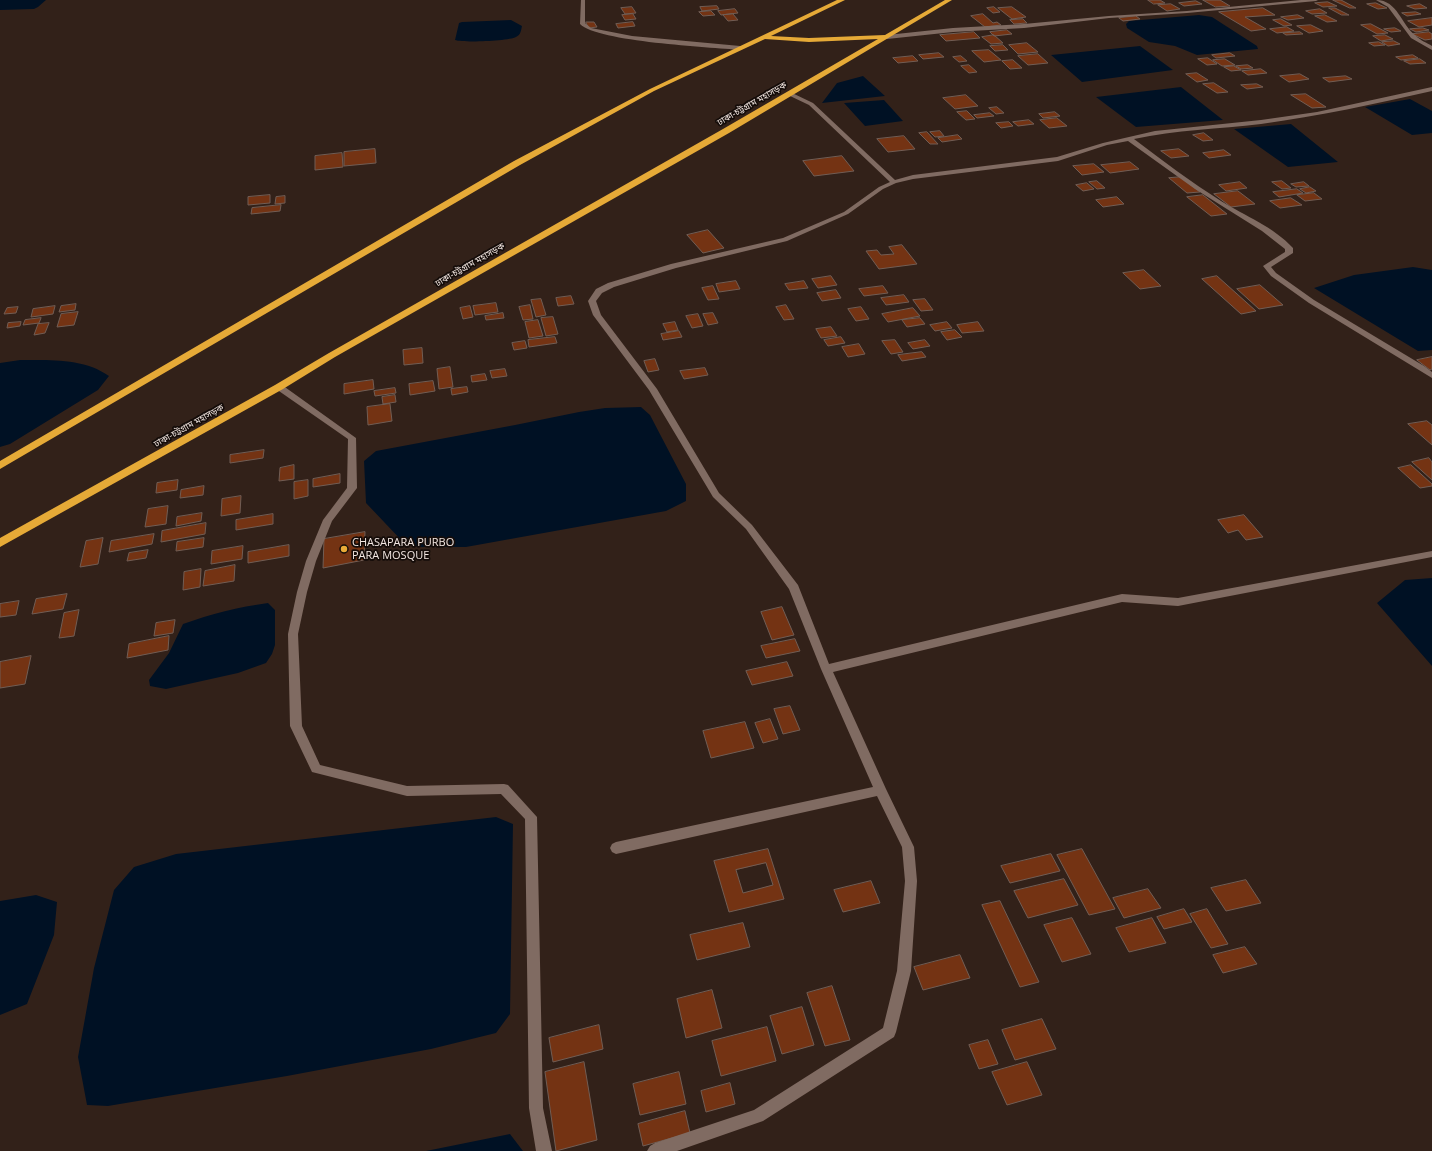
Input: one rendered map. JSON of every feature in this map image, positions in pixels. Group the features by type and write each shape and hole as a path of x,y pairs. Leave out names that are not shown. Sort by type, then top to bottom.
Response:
{"highway":[{"path":"0,466 517,163 652,90 842,0"},
{"name":"ঢাকা-চট্টগ্রাম মহাসড়ক","path":"0,543 279,387 332,354 790,94 948,0"},
{"path":"764,37 804,41 887,37"}],"street":[{"path":"583,0 582,24 589,29 632,38 740,48"},
{"path":"887,37 953,30 1024,26 1109,17 1194,12 1316,0"},
{"path":"1378,0 1390,6 1413,37 1432,48"},
{"path":"655,1151 758,1116 889,1032 904,971 911,882 908,847 880,790 826,669 794,588 749,527 716,495 654,389 597,315 592,301 599,291 611,285 674,266 785,240 846,213 881,188 894,182 913,177 1058,160 1104,144 1155,133 1261,122 1317,114 1432,88"},
{"path":"790,94 811,104 894,182"},
{"path":"1130,139 1191,183 1281,240 1290,248 1289,253 1267,266 1268,270 1276,277 1308,299 1432,376"},
{"path":"279,387 352,438 352,488 328,520 311,561 302,592 293,634 296,726 316,769 407,791 504,789 531,817 536,1108 544,1151"},
{"path":"826,669 1122,598 1178,602 1432,554"},
{"path":"616,848 880,790"}],"water":[{"path":"0,0 46,0 34,9 0,10"},
{"path":"1199,15 1212,17 1257,46 1258,49 1197,55 1175,46 1149,42 1127,28 1126,24 1129,21"},
{"path":"511,20 522,26 520,34 516,37 505,40 486,41 455,40 459,23"},
{"path":"1140,46 1173,70 1082,82 1051,55"},
{"path":"863,76 885,96 822,103 837,83"},
{"path":"1181,87 1223,120 1136,127 1096,97"},
{"path":"1410,99 1432,111 1432,133 1412,135 1365,107"},
{"path":"884,100 903,121 865,126 844,103"},
{"path":"1291,124 1338,162 1288,167 1234,129"},
{"path":"1413,267 1432,270 1432,350 1418,351 1314,288 1354,275"},
{"path":"20,360 55,360 78,363 99,370 109,376 98,390 10,444 0,447 0,363"},
{"path":"641,407 650,415 686,484 686,501 666,511 466,547 418,547 403,542 366,503 364,461 376,451 579,412 605,408"},
{"path":"1432,578 1432,666 1377,603 1405,580"},
{"path":"268,603 275,610 275,645 272,654 266,663 238,673 166,689 150,686 149,680 169,653 183,624 225,611"},
{"path":"496,817 513,824 510,1014 496,1033 431,1049 287,1076 108,1106 87,1105 78,1057 94,968 114,890 134,867 176,854"},
{"path":"36,895 57,902 54,935 27,1004 0,1015 0,901"},
{"path":"510,1134 523,1151 426,1151"}],"building":[{"path":"1148,0 1160,0 1165,3 1154,4"},
{"path":"1203,0 1220,0 1230,6 1216,7"},
{"path":"1333,0 1341,0 1356,8 1350,8"},
{"path":"1196,1 1202,4 1184,6 1179,3"},
{"path":"1328,2 1337,6 1323,7 1315,3"},
{"path":"1376,3 1387,8 1378,9 1367,4"},
{"path":"1171,4 1180,9 1167,11 1158,5"},
{"path":"1420,4 1427,8 1415,9 1407,6"},
{"path":"717,6 719,9 702,11 700,7"},
{"path":"632,7 636,13 625,14 621,8"},
{"path":"994,7 1000,12 993,13 987,8"},
{"path":"1012,7 1026,17 1012,19 998,8"},
{"path":"1263,8 1275,15 1245,17 1266,29 1251,31 1219,12"},
{"path":"1329,8 1335,8 1349,15 1342,15"},
{"path":"735,9 738,13 721,15 718,11"},
{"path":"1320,9 1327,13 1312,14 1306,11"},
{"path":"711,11 715,15 703,16 699,12"},
{"path":"1416,12 1421,14 1407,16 1402,13"},
{"path":"633,14 636,19 625,20 622,15"},
{"path":"733,14 738,20 728,21 723,15"},
{"path":"983,14 993,23 997,22 1001,25 985,27 971,16"},
{"path":"1298,15 1304,18 1288,20 1281,17"},
{"path":"1325,15 1337,21 1327,22 1315,16"},
{"path":"1136,16 1140,19 1123,21 1119,18"},
{"path":"1432,18 1432,25 1419,27 1408,21"},
{"path":"1023,19 1027,23 1014,24 1010,20"},
{"path":"1281,19 1292,25 1284,26 1273,20"},
{"path":"586,22 594,22 597,27 589,28"},
{"path":"633,22 635,26 618,28 616,24"},
{"path":"1371,24 1388,33 1377,34 1361,25"},
{"path":"1311,25 1323,31 1309,33 1297,26"},
{"path":"1287,27 1294,31 1277,33 1270,29"},
{"path":"1395,28 1401,31 1391,32 1384,29"},
{"path":"1423,28 1429,30 1416,32 1410,29"},
{"path":"1007,30 1012,34 994,36 990,32"},
{"path":"974,32 980,38 946,41 940,35"},
{"path":"1300,32 1303,34 1286,35 1283,33"},
{"path":"1429,32 1432,34 1432,39 1425,40 1412,34"},
{"path":"994,35 1003,43 991,44 982,37"},
{"path":"1385,35 1393,39 1381,41 1373,36"},
{"path":"1394,41 1400,44 1388,46 1382,42"},
{"path":"1379,42 1385,45 1374,46 1369,43"},
{"path":"1027,43 1038,52 1018,54 1009,45"},
{"path":"1003,45 1008,50 995,51 990,46"},
{"path":"989,50 1001,60 984,62 972,51"},
{"path":"939,53 944,57 923,59 919,55"},
{"path":"1230,53 1235,56 1216,58 1212,55"},
{"path":"1038,54 1048,63 1028,65 1018,56"},
{"path":"1413,55 1418,58 1401,60 1396,57"},
{"path":"913,56 918,61 898,63 893,58"},
{"path":"961,56 967,61 959,62 953,57"},
{"path":"1208,58 1217,64 1207,65 1198,59"},
{"path":"1225,59 1235,65 1222,66 1213,60"},
{"path":"1420,59 1426,63 1410,64 1404,61"},
{"path":"1013,60 1022,68 1010,69 1002,61"},
{"path":"969,65 977,72 969,73 961,66"},
{"path":"1248,65 1253,68 1241,69 1236,66"},
{"path":"1234,66 1241,70 1231,71 1224,67"},
{"path":"1261,69 1267,73 1248,75 1242,71"},
{"path":"1197,73 1208,80 1197,82 1186,74"},
{"path":"1300,74 1309,79 1289,82 1280,76"},
{"path":"1346,76 1352,79 1329,82 1323,78"},
{"path":"1214,83 1228,92 1217,93 1203,84"},
{"path":"1257,84 1263,87 1247,89 1241,85"},
{"path":"1306,94 1326,107 1312,108 1291,95"},
{"path":"966,95 978,106 955,109 943,98"},
{"path":"997,107 1004,113 996,114 989,108"},
{"path":"967,111 975,119 966,120 957,112"},
{"path":"1055,112 1060,116 1043,118 1039,114"},
{"path":"990,113 994,116 977,118 974,115"},
{"path":"1057,118 1067,126 1049,128 1040,120"},
{"path":"1029,120 1034,124 1018,126 1013,122"},
{"path":"1009,122 1013,126 1001,128 996,123"},
{"path":"940,131 944,136 935,137 930,132"},
{"path":"927,132 938,144 930,144 919,133"},
{"path":"1204,133 1213,140 1203,141 1193,135"},
{"path":"958,135 962,139 942,142 938,138"},
{"path":"904,136 915,149 888,152 877,139"},
{"path":"375,149 376,163 344,166 344,152"},
{"path":"1179,149 1189,156 1171,158 1161,151"},
{"path":"1224,150 1231,155 1209,158 1203,153"},
{"path":"342,153 343,167 315,170 315,156"},
{"path":"842,156 854,171 814,176 803,161"},
{"path":"1130,162 1139,169 1110,173 1101,165"},
{"path":"1094,164 1104,172 1082,175 1073,166"},
{"path":"1181,177 1200,192 1187,193 1169,178"},
{"path":"1097,181 1105,188 1097,189 1089,182"},
{"path":"1282,181 1291,188 1282,189 1272,182"},
{"path":"1240,182 1247,188 1226,191 1219,185"},
{"path":"1304,182 1309,186 1296,187 1291,184"},
{"path":"1087,183 1094,189 1083,191 1076,185"},
{"path":"1310,187 1316,191 1306,193 1300,189"},
{"path":"1297,189 1303,193 1279,197 1273,192"},
{"path":"1238,191 1255,204 1231,207 1214,194"},
{"path":"1314,193 1322,199 1305,201 1297,195"},
{"path":"270,195 270,203 248,205 248,197"},
{"path":"1203,195 1227,214 1211,216 1187,197"},
{"path":"285,196 285,203 275,204 276,197"},
{"path":"1117,197 1124,204 1103,207 1096,200"},
{"path":"1291,198 1302,205 1280,208 1270,201"},
{"path":"281,205 280,211 251,214 252,208"},
{"path":"708,230 724,248 703,253 687,235"},
{"path":"902,245 917,264 879,269 866,251 877,250 881,255 894,254 889,247"},
{"path":"1144,270 1161,286 1140,289 1123,273"},
{"path":"831,276 837,285 818,288 812,279"},
{"path":"1217,276 1256,311 1241,314 1202,279"},
{"path":"736,281 740,289 719,292 716,284"},
{"path":"804,281 808,288 789,290 785,284"},
{"path":"1260,285 1283,305 1259,309 1237,289"},
{"path":"713,286 719,299 708,300 702,288"},
{"path":"883,286 888,293 864,296 859,289"},
{"path":"836,290 841,298 822,301 817,293"},
{"path":"904,295 909,302 886,305 881,298"},
{"path":"571,296 574,304 558,306 556,298"},
{"path":"541,299 546,315 536,317 531,300"},
{"path":"925,299 933,310 921,311 913,300"},
{"path":"496,303 498,312 475,315 473,306"},
{"path":"76,304 75,310 59,312 61,306"},
{"path":"530,305 533,319 523,320 519,307"},
{"path":"786,305 794,319 784,320 776,307"},
{"path":"55,306 53,314 31,317 33,309"},
{"path":"470,306 473,317 463,319 460,308"},
{"path":"18,307 16,313 4,314 7,308"},
{"path":"861,307 869,319 856,321 848,309"},
{"path":"913,308 920,316 888,322 882,314"},
{"path":"78,312 74,325 57,327 61,314"},
{"path":"503,313 504,318 486,320 485,316"},
{"path":"713,313 718,323 708,325 703,314"},
{"path":"698,314 703,326 692,328 686,316"},
{"path":"553,317 558,334 546,336 541,318"},
{"path":"41,318 39,323 23,325 25,320"},
{"path":"920,318 925,324 907,327 902,320"},
{"path":"538,320 543,336 529,338 525,322"},
{"path":"21,322 20,326 7,328 8,323"},
{"path":"675,322 678,330 667,332 663,324"},
{"path":"947,322 952,328 935,331 930,325"},
{"path":"978,322 984,331 962,333 957,325"},
{"path":"49,323 45,333 34,335 38,324"},
{"path":"831,327 837,336 821,338 816,329"},
{"path":"955,330 962,337 947,340 941,332"},
{"path":"679,331 682,337 663,340 661,334"},
{"path":"555,337 557,343 529,347 528,340"},
{"path":"841,337 845,343 828,346 824,340"},
{"path":"895,340 903,352 891,354 882,341"},
{"path":"925,340 930,346 913,349 908,343"},
{"path":"525,341 527,348 514,350 512,343"},
{"path":"859,344 865,354 848,357 842,347"},
{"path":"422,348 423,363 404,365 403,350"},
{"path":"922,352 926,357 902,361 898,355"},
{"path":"1432,357 1432,369 1430,370 1417,360"},
{"path":"655,359 659,370 648,372 644,361"},
{"path":"450,367 453,387 439,389 437,369"},
{"path":"705,368 708,375 684,379 680,371"},
{"path":"505,369 507,376 492,378 490,371"},
{"path":"485,374 487,380 472,382 471,376"},
{"path":"373,380 374,389 344,394 344,384"},
{"path":"433,381 435,391 410,395 409,384"},
{"path":"467,387 468,392 452,395 451,389"},
{"path":"395,388 396,393 375,396 374,391"},
{"path":"395,395 396,402 383,404 382,397"},
{"path":"390,404 392,421 368,425 367,407"},
{"path":"1427,421 1432,425 1432,445 1408,424"},
{"path":"264,450 263,458 230,463 230,455"},
{"path":"1429,458 1432,462 1432,480 1412,462"},
{"path":"294,465 294,479 279,481 280,468"},
{"path":"1411,465 1432,484 1432,486 1420,488 1398,468"},
{"path":"340,474 340,483 313,487 313,479"},
{"path":"178,480 177,490 156,493 157,483"},
{"path":"308,480 308,496 294,499 294,482"},
{"path":"204,486 203,495 180,498 181,490"},
{"path":"241,496 240,513 221,516 222,499"},
{"path":"168,506 166,524 145,527 148,509"},
{"path":"202,513 201,521 176,526 177,517"},
{"path":"273,514 273,524 236,530 236,520"},
{"path":"1244,515 1263,537 1246,540 1238,530 1228,533 1218,520"},
{"path":"206,523 205,534 161,542 162,531"},
{"name":"CHASAPARA PURBO PARA MOSQUE","path":"365,532 364,560 323,568 324,539"},
{"path":"154,534 152,544 109,552 111,541"},
{"path":"103,538 98,564 80,567 86,541"},
{"path":"204,538 203,547 176,551 177,542"},
{"path":"289,545 289,556 248,563 248,552"},
{"path":"243,546 242,559 211,564 212,551"},
{"path":"148,550 146,558 127,561 129,553"},
{"path":"235,565 234,581 203,586 205,571"},
{"path":"201,569 200,587 183,590 184,572"},
{"path":"67,594 63,609 32,614 36,599"},
{"path":"19,601 16,615 0,617 0,604"},
{"path":"782,607 794,635 772,640 761,612"},
{"path":"79,610 74,636 59,638 64,613"},
{"path":"175,620 173,633 154,636 156,623"},
{"path":"169,636 168,650 127,658 129,644"},
{"path":"795,639 800,651 766,658 761,646"},
{"path":"31,656 25,684 0,688 0,662"},
{"path":"787,662 793,676 752,685 746,671"},
{"path":"790,706 800,730 783,734 774,709"},
{"path":"770,719 778,739 763,743 755,723"},
{"path":"745,722 754,748 711,758 703,731"},
{"path":"768,849 784,899 729,912 714,861","holes":["766,863 773,885 743,893 736,870"]},
{"path":"1082,849 1115,909 1089,915 1057,855"},
{"path":"1051,854 1060,871 1010,883 1001,866"},
{"path":"1064,879 1078,905 1028,918 1014,891"},
{"path":"1246,880 1261,903 1226,911 1211,888"},
{"path":"871,881 880,903 843,912 834,890"},
{"path":"1148,889 1161,908 1124,918 1113,898"},
{"path":"1000,901 1039,982 1020,987 982,905"},
{"path":"1184,909 1192,922 1164,929 1157,917"},
{"path":"1207,909 1228,944 1211,948 1190,914"},
{"path":"1072,918 1091,954 1062,962 1044,925"},
{"path":"1152,918 1166,943 1129,952 1116,928"},
{"path":"743,923 750,947 697,960 690,935"},
{"path":"1245,947 1257,964 1223,973 1213,955"},
{"path":"960,955 970,978 923,990 914,967"},
{"path":"832,986 850,1040 825,1046 807,993"},
{"path":"712,990 722,1028 686,1038 677,999"},
{"path":"802,1007 814,1045 782,1054 770,1016"},
{"path":"1042,1019 1056,1049 1015,1060 1002,1030"},
{"path":"599,1025 603,1049 553,1062 549,1038"},
{"path":"767,1027 776,1061 721,1076 712,1041"},
{"path":"988,1040 998,1064 979,1069 969,1045"},
{"path":"584,1062 597,1140 556,1151 545,1072"},
{"path":"1027,1062 1042,1095 1007,1105 992,1072"},
{"path":"679,1072 686,1104 640,1115 633,1084"},
{"path":"730,1083 735,1104 706,1112 701,1091"},
{"path":"685,1111 690,1133 643,1146 638,1124"}],"place":[{"name":"CHASAPARA PURBO PARA MOSQUE","path":"344,549"}]}
